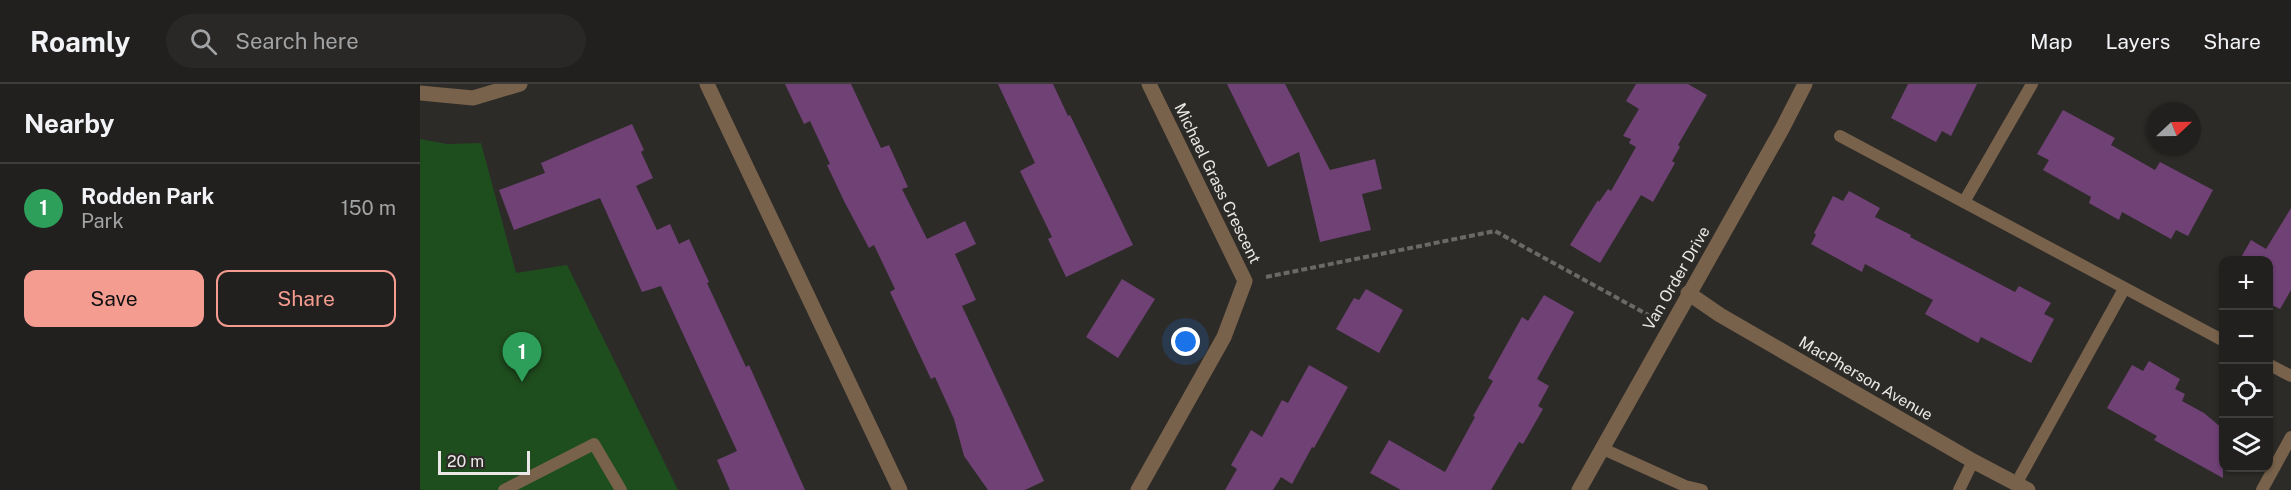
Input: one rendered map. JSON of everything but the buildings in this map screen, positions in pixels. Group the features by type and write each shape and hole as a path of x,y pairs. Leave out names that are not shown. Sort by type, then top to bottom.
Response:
{"street":[{"path":"420,93 473,98 520,84"},
{"path":"707,84 900,490"},
{"name":"Michael Grass Crescent","path":"1138,490 1224,338 1245,281 1149,84"},
{"name":"Van Order Drive","path":"1579,490 1805,84"},
{"name":"MacPherson Avenue","path":"1688,293 1720,315 2022,487"}],"lane":[{"path":"1965,202 2032,84"},
{"path":"1840,136 2219,339"},
{"path":"2022,487 2124,289"},
{"path":"2273,367 2291,376"},
{"path":"2262,490 2291,437"},
{"path":"504,490 594,444 621,490"},
{"path":"1601,448 1685,486 1702,490"},
{"path":"1959,490 1973,461"}],"path":[{"path":"1245,281 1495,231 1669,327"}],"green space":[{"path":"420,139 447,144 481,143 516,273 567,265 678,490 420,490"}],"place":[{"name":"Rodden Park","path":"522,382"}]}
